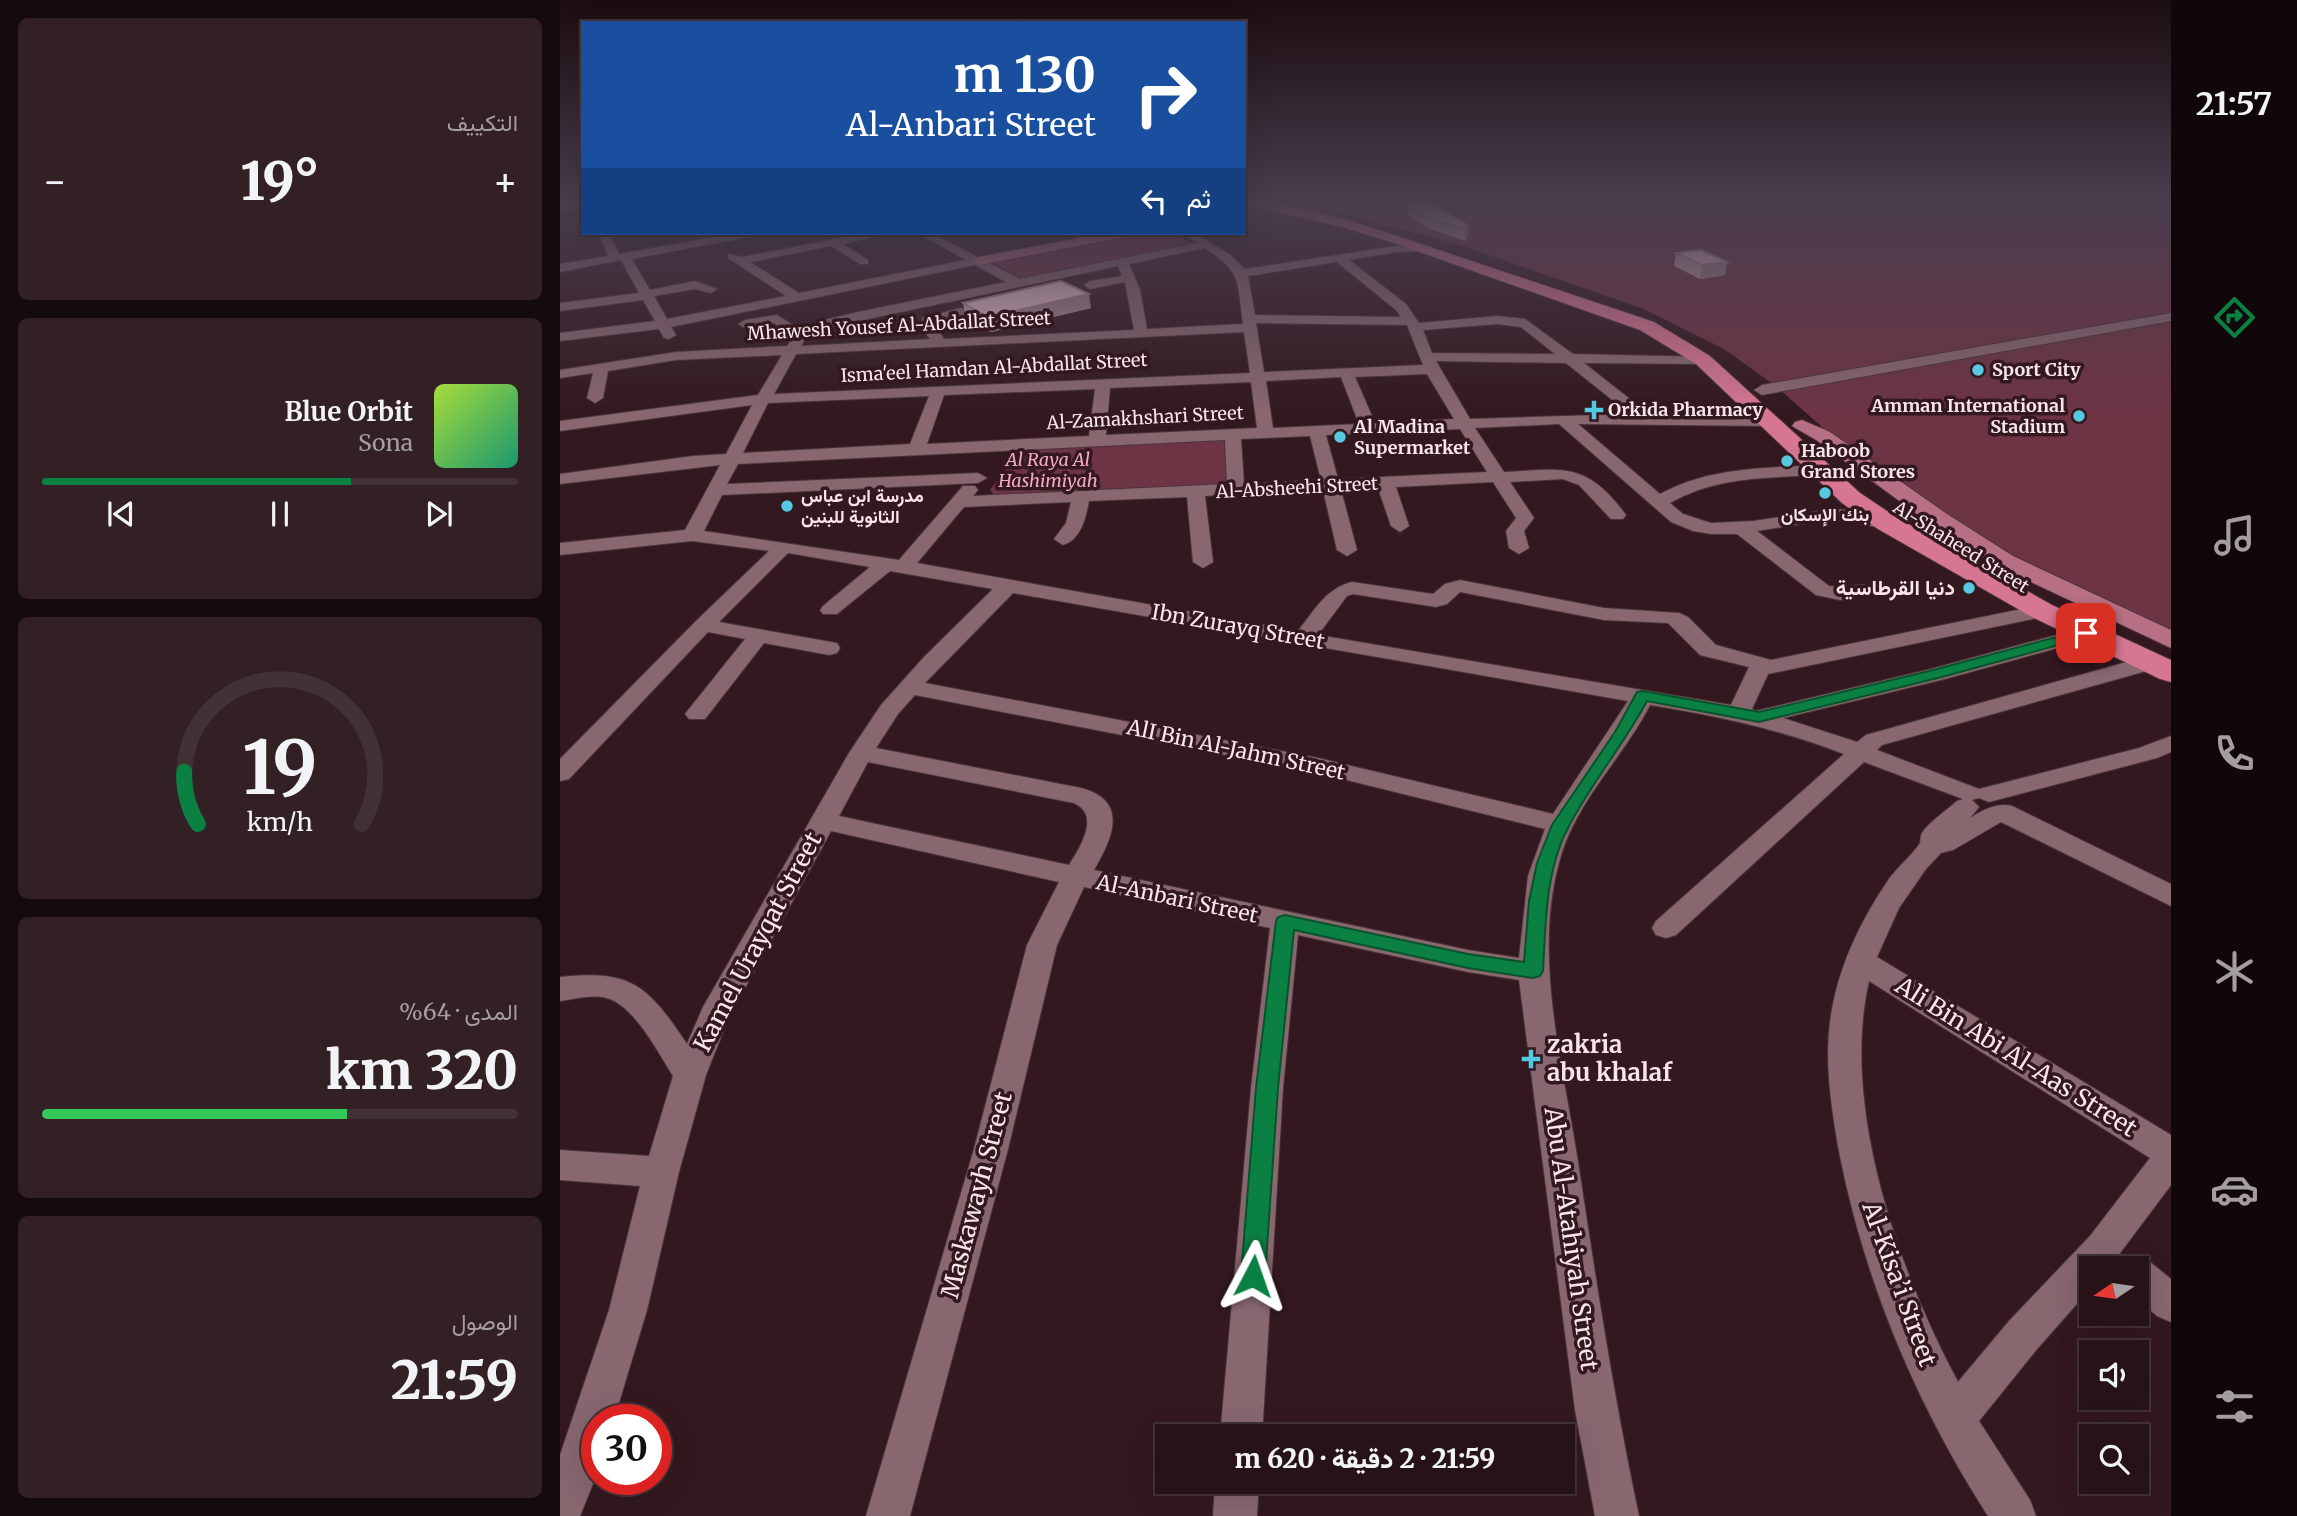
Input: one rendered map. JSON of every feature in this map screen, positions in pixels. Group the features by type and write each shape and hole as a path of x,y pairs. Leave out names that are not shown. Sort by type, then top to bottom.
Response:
{"highway":[{"name":"Al-Shaheed Street","path":"1489,271 1647,326 1776,410 1874,490 1949,543 2167,666"},
{"name":"Al-Shaheed Street","path":"1517,271 1651,317 1715,351 1776,410 1820,470 1842,506 1887,523 1958,565 2086,633 2167,666"}],"main road":[{"path":"1776,410 1823,436 1939,519 2005,561 2171,640"}],"street":[{"path":"630,271 661,317 676,356"},
{"path":"755,271 796,297"},
{"path":"560,337 661,317 796,297 929,271"},
{"path":"1000,271 1045,289"},
{"path":"1078,287 1127,271"},
{"path":"1127,271 1141,332"},
{"path":"692,535 763,399 800,336 825,324 1024,282 1130,271"},
{"path":"1240,271 1266,433"},
{"path":"1242,273 1258,271"},
{"path":"1356,271 1396,301 1413,324 1430,363 1498,478 1525,518 1516,531 1519,548"},
{"path":"951,284 967,294"},
{"path":"560,307 648,295 695,285 711,289"},
{"path":"870,302 883,311"},
{"path":"940,343 928,327 927,321 974,309"},
{"path":"569,322 661,317"},
{"name":"Al-Zamakhshari Street","path":"560,479 732,458 1563,419 1733,419 2171,317"},
{"path":"745,324 776,318 800,336"},
{"name":"Mhawesh Yousef Al-Abdallat Street","path":"560,374 676,356 1141,332 1193,336 1250,323 1413,324 1497,320 1518,321 1533,327 1644,418"},
{"name":"Isma'eel Hamdan Al-Abdallat Street","path":"560,426 763,399 1346,372 1430,363 1573,359 1703,360"},
{"path":"595,398 601,368"},
{"path":"1346,372 1369,429"},
{"path":"1097,442 1103,382"},
{"path":"917,449 939,389"},
{"path":"1563,419 1586,442 1615,463 1681,522 1694,527 1710,529 1738,526 1842,506"},
{"path":"1317,431 1347,550"},
{"path":"1233,434 1236,491"},
{"path":"830,610 895,565 961,502 1003,445"},
{"path":"1659,502 1690,484 1716,477 1820,470"},
{"name":"Al-Absheehi Street","path":"961,502 1572,475 1585,481 1616,515"},
{"path":"716,490 978,478"},
{"path":"1385,484 1400,526"},
{"path":"1196,493 1203,562"},
{"path":"1063,539 1075,524 1081,497"},
{"path":"1738,526 1823,591 1840,594 1865,590"},
{"name":"Ibn Zurayq Street","path":"560,550 692,535 784,547 1749,715 1860,751 1907,770 1926,784 1984,805 2171,896"},
{"path":"560,773 703,625 784,547"},
{"path":"1304,638 1344,590 1356,588 1436,601 1452,588 1460,586 1604,614 1672,617 1681,621 1708,650 1759,662 1763,666 1749,715 1937,674 2086,633"},
{"name":"Kamel Urayqat Street","path":"560,1512 571,1487 628,1310 661,1172 690,1075 714,1016 861,752 889,710 1007,587"},
{"path":"1760,669 2042,611"},
{"path":"703,625 829,648"},
{"path":"696,715 759,635"},
{"path":"1665,928 1874,740 1900,731 2167,666"},
{"name":"AlI Bin Al-Jahm Street","path":"909,687 1136,729 1442,793 1561,825"},
{"name":"Abu Al-Atahiyah Street","path":"1617,1516 1595,1410 1533,971 1538,901 1546,863 1561,825 1628,723 1643,695"},
{"name":"Al-Kisa’i Street","path":"2014,1516 1954,1419 1910,1324 1885,1260 1857,1155 1845,1082 1845,1029 1849,1000 1877,921 1895,890 1933,845 1944,844 1984,805 2031,785 2148,753 2171,743"},
{"name":"Maskawayh Street","path":"861,752 1081,796 1092,801 1099,812 1100,830 1096,844 1075,877 1042,945 991,1149 888,1516"},
{"path":"2148,753 2171,762"},
{"name":"Al-Anbari Street","path":"823,821 1468,961 1533,971"},
{"path":"1242,1424 1267,1088 1285,921"},
{"name":"Ali Bin Abi Al-Aas Street","path":"1862,962 2171,1155"},
{"path":"560,989 599,987 621,991 639,1004 690,1075"},
{"path":"2117,1256 2171,1155"},
{"path":"560,1165 661,1172"},
{"path":"2149,1285 2171,1303"},
{"path":"1954,1419 2023,1335 2079,1289"},
{"path":"1235,1516 1236,1494"}],"green space":[{"path":"1007,271 1061,271 1022,279"},
{"path":"1534,271 2171,271 2171,632 2015,558 1858,459 1777,387 1724,349 1644,309"},
{"name":"Al Raya Al Hashimiyah","path":"1235,440 1239,486 1004,496 993,494 990,490 1020,451 1052,447 1057,449"}],"building":[{"path":"1061,281 1089,294 988,317 963,303"}],"place":[{"name":"Sport City","path":"1978,370"},
{"name":"Orkida Pharmacy","path":"1594,410"},
{"name":"Amman International Stadium","path":"2079,416"},
{"name":"Al Madina Supermarket","path":"1340,437"},
{"name":"Haboob Grand Stores","path":"1787,461"},
{"name":"بنك الإسكان","path":"1825,493"},
{"name":"مدرسة ابن عباس الثانوية للبنين","path":"787,506"},
{"name":"دنيا القرطاسية","path":"1969,588"},
{"name":"zakria abu khalaf","path":"1531,1059"}],"route":[{"path":"1253,1276 1267,1088 1285,921 1468,961 1533,971 1538,901 1546,863 1561,825 1634,714 1643,695 1759,717 1937,674 2086,633"}]}
